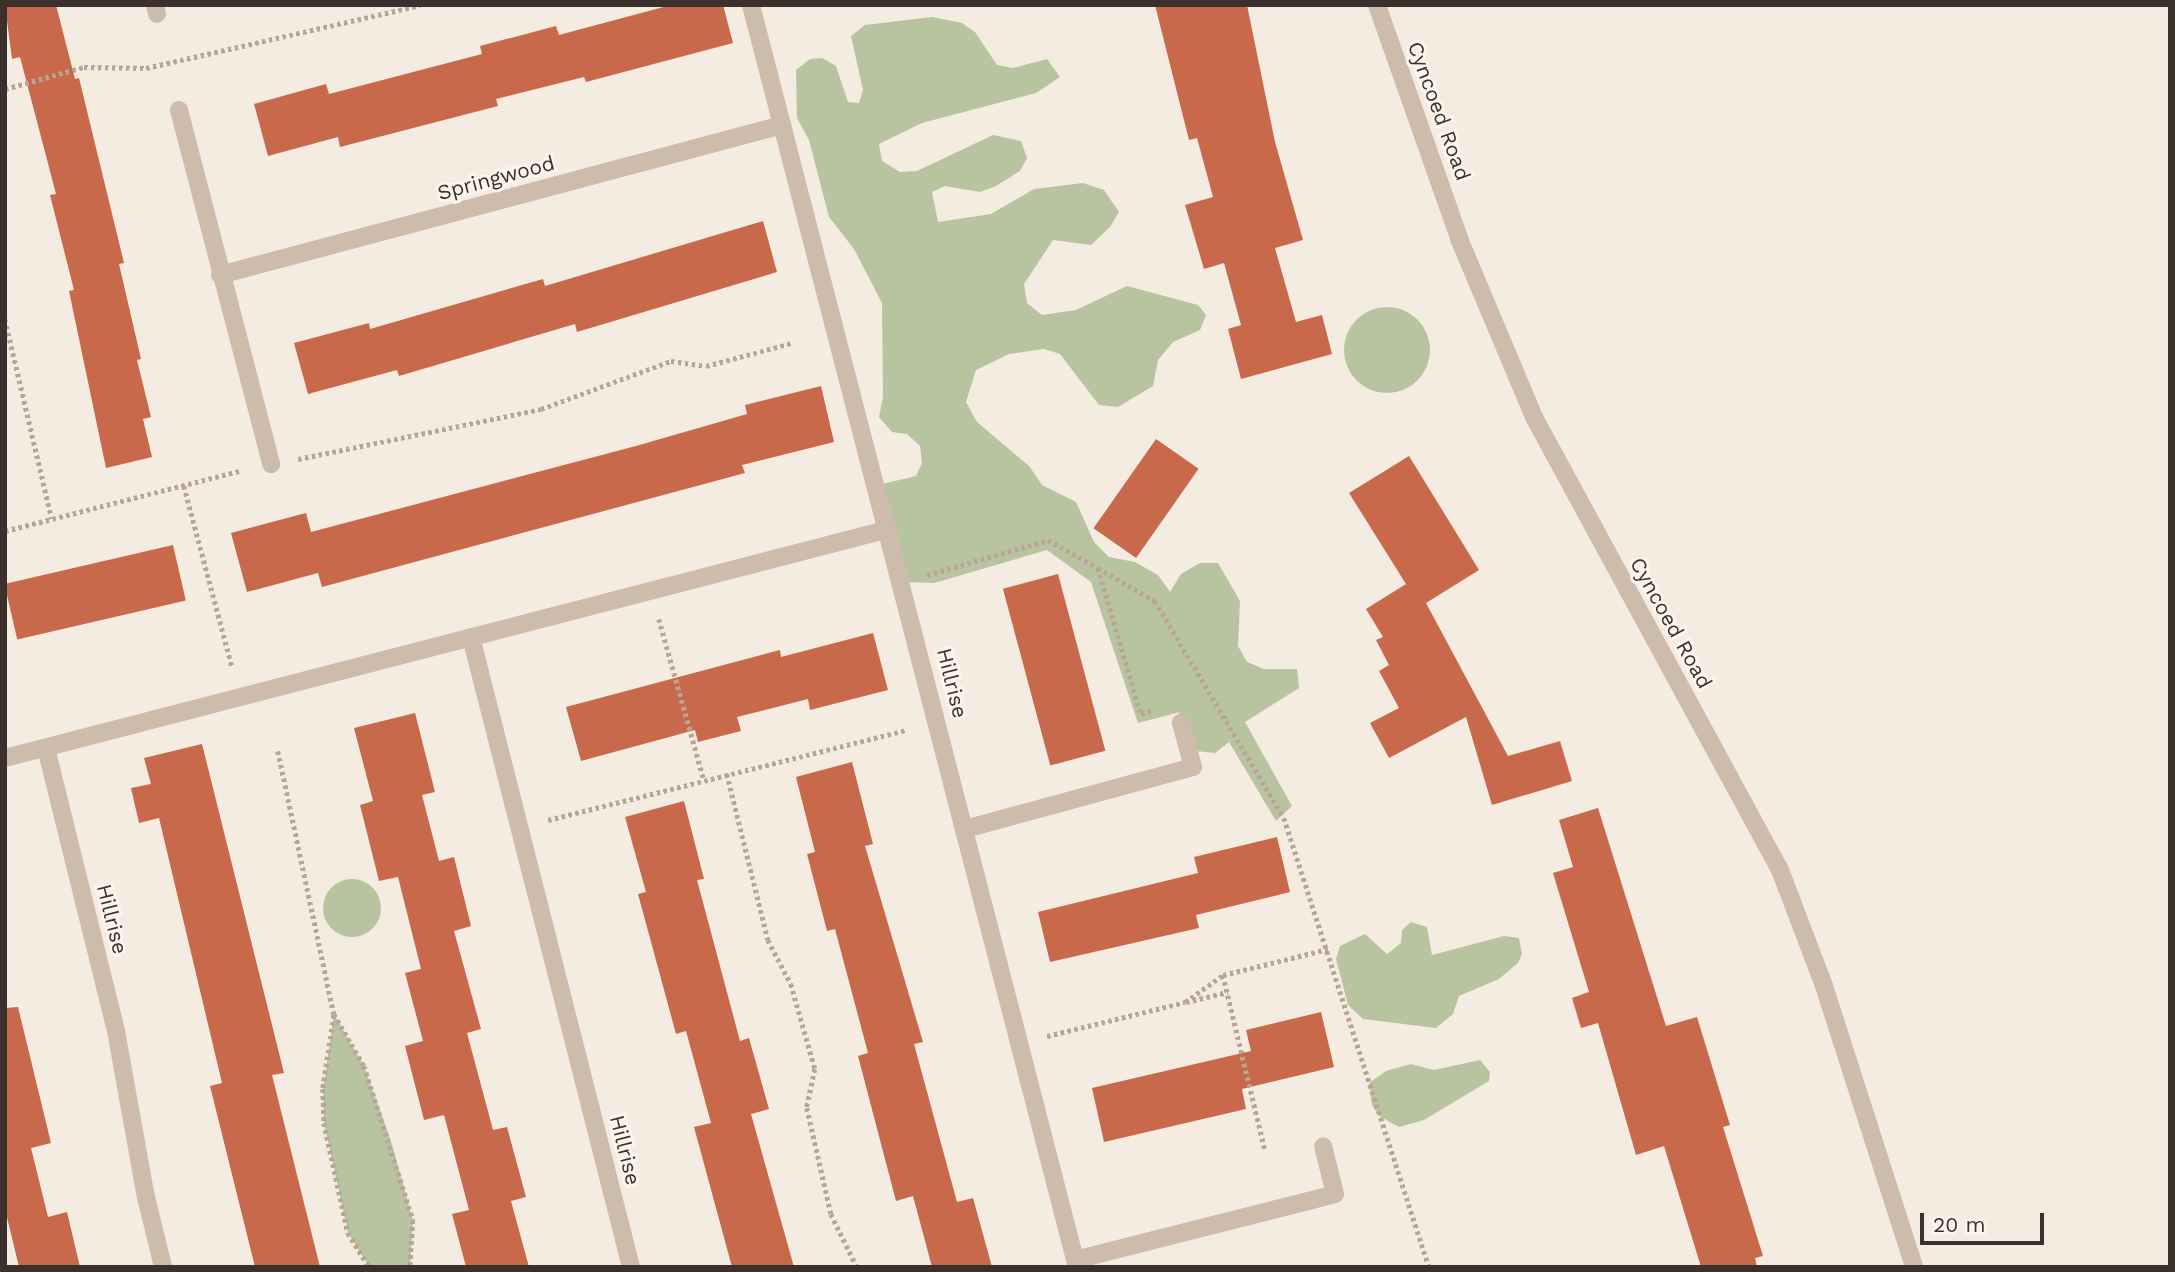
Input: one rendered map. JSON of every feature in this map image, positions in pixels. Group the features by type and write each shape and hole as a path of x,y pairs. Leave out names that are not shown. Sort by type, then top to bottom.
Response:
{"street":[{"path":"5,758 889,530 751,5"},
{"name":"Cyncoed Road","path":"1377,5 1460,241 1535,419 1780,870 1824,986 1914,1267"},
{"path":"179,110 271,464"},
{"name":"Springwood","path":"220,275 782,125"},
{"name":"Hillrise","path":"889,530 1076,1263"},
{"name":"Hillrise","path":"471,637 631,1267"},
{"path":"965,829 1193,767 1181,723"},
{"name":"Hillrise","path":"46,748 116,1031 146,1197 163,1267"},
{"path":"1076,1263 1335,1194 1323,1146"}],"path":[{"path":"5,89 84,67 146,68 420,5"},
{"path":"5,319 52,519"},
{"path":"5,531 271,464 541,409 671,361 706,366 792,343"},
{"path":"184,485 240,698"},
{"path":"902,582 1048,540 1155,601 1284,818 1429,1267"},
{"path":"1098,568 1141,714 1164,707"},
{"path":"651,591 704,780"},
{"path":"1198,697 1209,694"},
{"path":"519,828 938,723"},
{"path":"278,751 334,1014 363,1066 391,1141 413,1220 410,1267"},
{"path":"727,774 768,940 791,984 815,1069 807,1108 831,1214 857,1267"},
{"path":"1185,1002 1223,975 1328,949"},
{"path":"1223,975 1265,1150"},
{"path":"1020,1043 1228,992"},
{"path":"334,1014 323,1089 324,1123 348,1233 369,1267"}],"green space":[{"path":"932,17 962,23 975,32 997,65 1013,68 1047,59 1060,77 1036,93 922,123 879,144 882,161 900,172 917,171 993,135 1021,141 1027,158 1020,171 996,186 980,192 945,186 932,192 938,222 991,214 1034,189 1083,183 1104,190 1119,212 1110,227 1091,245 1053,240 1024,284 1027,303 1042,315 1076,310 1127,286 1198,305 1206,315 1200,330 1173,342 1158,360 1153,386 1118,407 1099,405 1060,354 1044,349 1009,354 976,370 966,402 977,422 1029,466 1042,485 1076,502 1094,542 1109,557 1135,562 1158,575 1170,592 1181,574 1200,563 1218,563 1240,601 1238,646 1247,662 1264,669 1297,669 1299,688 1245,722 1292,806 1276,821 1229,742 1215,753 1195,751 1176,717 1180,712 1138,723 1091,582 1047,550 934,583 902,582 878,485 916,476 922,463 920,446 907,434 892,432 879,417 883,397 882,303 854,249 829,217 809,140 797,118 796,70 810,59 822,58 836,66 848,102 859,103 863,90 851,36 865,25"},
{"path":"1379,307 1395,307 1418,319 1427,333 1430,350 1427,367 1418,381 1395,393 1379,393 1363,386 1351,374 1344,358 1344,342 1351,326 1363,314"},
{"path":"352,879 363,881 376,892 381,908 379,919 368,932 352,937 341,935 328,924 323,908 325,897 336,884"},
{"path":"1411,922 1427,927 1432,955 1504,936 1519,938 1522,954 1518,963 1499,979 1459,996 1453,1014 1436,1028 1363,1019 1348,1005 1336,959 1340,946 1365,934 1387,954 1401,943 1402,930"},
{"path":"334,1014 364,1066 391,1141 413,1220 410,1267 369,1267 348,1233 324,1123 323,1089"},
{"path":"1480,1060 1490,1072 1489,1081 1424,1120 1399,1127 1379,1116 1372,1105 1369,1083 1386,1071 1411,1064 1434,1070"}],"building":[{"path":"5,5 56,5 75,79 79,78 124,263 119,264 151,417 143,419 152,457 106,468 69,291 74,290 50,195 56,194 20,57 12,59"},
{"path":"671,5 723,5 733,43 586,82 584,77 496,99 498,106 340,147 338,137 268,156 254,104 326,84 329,94 482,54 480,46 556,26 559,35"},
{"path":"1155,5 1247,5 1275,142 1303,240 1275,248 1296,322 1322,315 1332,354 1241,379 1228,329 1241,325 1224,263 1204,269 1185,205 1213,197 1197,138 1189,140"},
{"path":"763,221 777,272 577,332 575,324 399,376 397,370 308,394 294,343 369,323 370,329 543,279 545,286"},
{"path":"821,386 834,442 742,465 745,473 322,587 318,573 247,592 231,533 306,513 311,532 636,446 747,414 745,405"},
{"path":"1156,439 1199,469 1136,558 1093,528"},
{"path":"1409,456 1479,570 1426,603 1508,756 1560,741 1572,781 1492,805 1466,717 1389,758 1370,723 1399,708 1379,671 1389,665 1376,640 1383,637 1366,609 1406,584 1349,493"},
{"path":"173,545 186,601 17,639 5,584"},
{"path":"1058,574 1105,751 1050,766 1003,589"},
{"path":"873,633 888,690 810,710 808,699 737,717 741,731 698,742 695,730 581,761 566,707 780,650 781,657"},
{"path":"415,713 435,792 422,795 439,861 454,857 471,926 454,931 481,1029 467,1033 493,1130 507,1127 526,1197 511,1201 529,1267 466,1267 452,1214 469,1210 444,1115 424,1120 405,1046 423,1041 405,973 421,969 398,877 379,881 360,805 373,801 354,728"},
{"path":"202,744 284,1073 272,1075 320,1267 255,1267 210,1086 222,1083 159,818 139,823 131,788 151,784 144,758"},
{"path":"852,762 873,844 865,846 923,1042 914,1044 957,1202 973,1198 992,1267 932,1267 913,1196 896,1201 858,1056 868,1053 835,929 827,931 807,854 815,852 796,777"},
{"path":"684,801 704,879 697,880 740,1041 749,1038 769,1109 751,1114 794,1267 732,1267 694,1127 711,1123 686,1031 676,1034 638,894 646,892 625,817"},
{"path":"1598,808 1666,1026 1697,1017 1730,1125 1723,1127 1763,1256 1755,1258 1757,1267 1701,1267 1664,1146 1636,1155 1598,1023 1581,1028 1572,998 1589,992 1553,873 1573,867 1559,820"},
{"path":"1277,837 1290,892 1196,915 1199,928 1050,962 1038,912 1198,873 1194,857"},
{"path":"18,1007 51,1143 31,1148 48,1217 67,1212 80,1267 19,1267 5,1209 5,1008"},
{"path":"1321,1012 1334,1067 1242,1089 1246,1109 1104,1142 1092,1088 1251,1051 1246,1030"}]}
